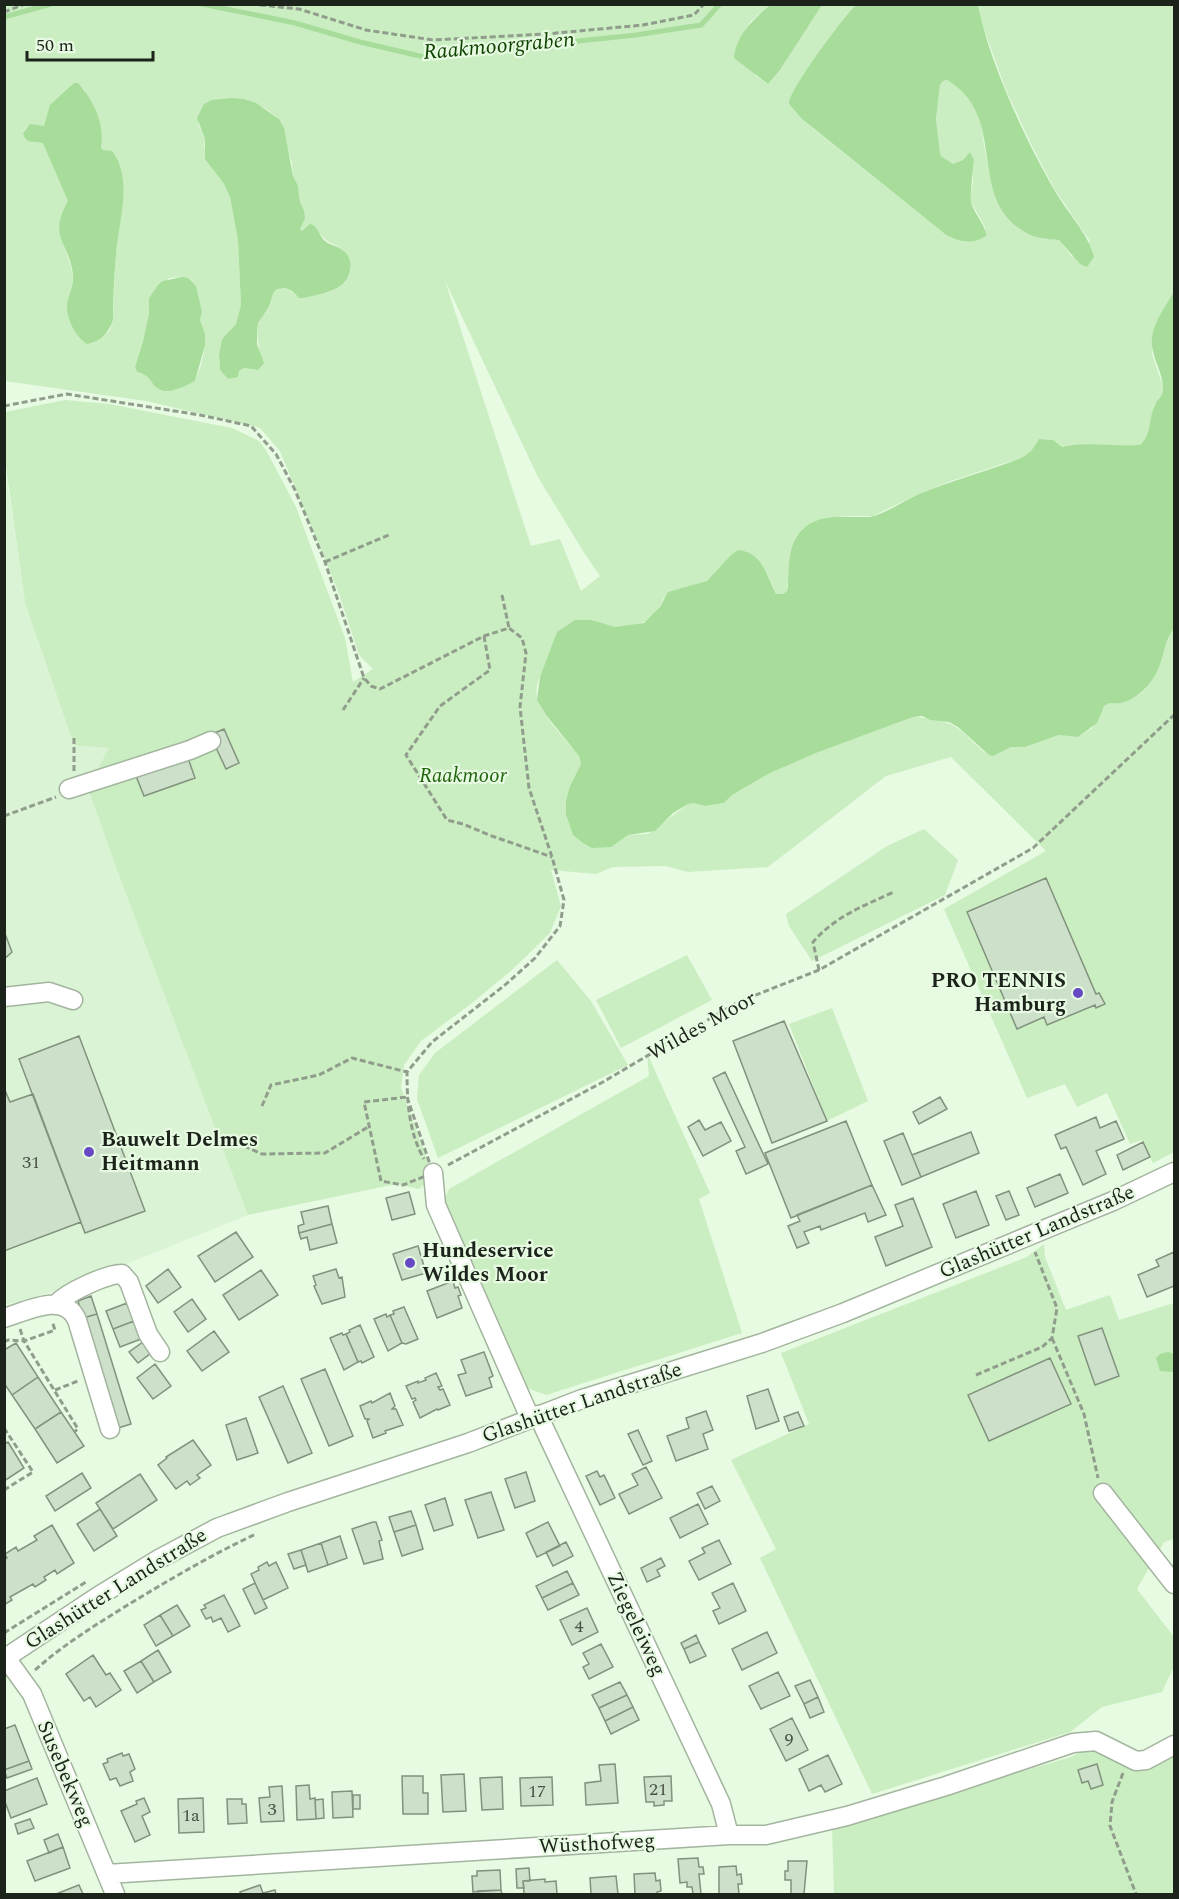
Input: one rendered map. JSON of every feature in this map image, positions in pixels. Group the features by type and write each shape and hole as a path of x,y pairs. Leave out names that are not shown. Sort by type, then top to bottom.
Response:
{"street":[{"path":"69,789 190,750 211,741"},
{"path":"4,997 49,992 73,1000"},
{"name":"Glashütter Landstraße","path":"5,1659 106,1591 217,1528 288,1502 468,1443 534,1417 655,1375 762,1343 843,1313 1113,1201 1174,1172"},
{"path":"433,1173 436,1205 534,1417"},
{"path":"10,1316 52,1305 111,1275 122,1274 129,1282 148,1334 160,1352"},
{"path":"52,1305 66,1306 76,1317 110,1429"},
{"name":"Ziegeleiweg","path":"534,1417 721,1804 729,1835"},
{"path":"1103,1493 1174,1584"},
{"name":"Susebekweg","path":"5,1659 32,1694 115,1894"},
{"name":"Wüsthofweg","path":"107,1874 729,1835 766,1835 847,1816 946,1786 1073,1743 1095,1741 1130,1758"},
{"path":"1130,1758 1137,1761 1146,1760 1174,1745"}],"path":[{"path":"4,12 25,4"},
{"path":"251,4 299,9 366,30 433,40 546,34 643,25 694,15 704,4"},
{"path":"4,406 67,394 200,415 251,426 276,454 296,490 325,562 364,678 371,686 380,689 484,636 509,628"},
{"path":"325,562 391,534"},
{"path":"433,1173 421,1154 411,1127 406,1072 432,1042 505,985 535,958 560,926 564,900 529,788 520,707 526,653 522,638 509,628 502,595"},
{"path":"484,636 490,670 440,706 406,755 447,820 552,856"},
{"path":"343,710 364,678"},
{"name":"Wildes Moor","path":"368,1127 381,1181 403,1185 433,1173 603,1082 738,1002 819,970 1033,848 1174,715"},
{"path":"819,970 813,942 826,927 894,892"},
{"path":"262,1106 271,1085 319,1075 351,1058 406,1072"},
{"path":"244,1146 262,1154 325,1153 368,1127 364,1102 407,1097"},
{"path":"1029,1236 1057,1308 1052,1338 1084,1414 1094,1468 1103,1493"},
{"path":"4,1342 24,1341 55,1330 52,1305"},
{"path":"10,1316 78,1429 74,1432"},
{"path":"976,1374 1042,1347 1052,1338"},
{"path":"55,1390 94,1375"},
{"path":"4,1428 33,1472 4,1490"},
{"path":"31,1673 52,1654 93,1626 209,1557 258,1533"},
{"path":"4,1634 88,1581"},
{"path":"1130,1758 1112,1802 1110,1826 1136,1894"}],"shaded area":[{"path":"857,4 978,5 990,51 1020,124 1055,191 1091,248 1094,257 1087,267 1080,264 1059,240 1040,238 1027,233 1006,216 996,198 990,177 983,134 977,114 966,95 947,80 940,85 936,119 940,153 953,164 963,160 970,152 974,160 971,202 986,233 986,236 976,241 960,241 945,234 802,119 789,104 791,96 818,53"},
{"path":"770,5 822,5 780,70 768,84 734,58 742,35"},
{"path":"74,83 78,83 97,112 102,138 101,148 112,151 119,162 123,188 115,263 113,320 103,336 87,344 71,324 67,308 73,276 68,255 61,240 60,224 68,201 43,143 29,141 23,133 30,124 44,126 50,105"},
{"path":"231,98 256,103 279,119 284,128 293,176 304,211 305,218 300,229 302,231 310,224 315,227 325,241 346,253 351,266 344,283 325,293 299,298 285,288 277,289 258,323 257,344 264,363 258,370 244,368 239,371 238,377 228,379 220,370 219,355 222,339 236,324 241,305 238,240 230,197 224,184 205,159 205,139 197,118 204,104 212,100"},
{"path":"188,278 196,286 202,312 200,320 205,334 205,345 195,381 177,389 163,391 146,375 137,372 135,367 149,314 149,298 163,281"},
{"path":"1174,291 1174,628 1166,643 1156,674 1140,694 1126,702 1110,703 1104,706 1097,723 1078,737 1059,735 1025,747 1011,747 993,756 949,722 930,720 922,716 913,717 816,753 768,774 732,795 724,803 705,806 688,804 673,813 655,831 628,835 611,847 592,848 573,835 566,814 566,801 570,786 581,764 579,756 546,715 537,700 540,677 557,632 575,620 592,620 615,627 644,623 660,607 668,592 707,581 738,550 754,555 763,566 776,594 783,594 787,591 790,556 794,542 809,524 825,518 868,517 880,514 919,494 1023,457 1031,451 1039,439 1053,440 1062,447 1081,444 1140,445 1146,437 1152,412 1163,390 1161,374 1153,350 1153,331"},
{"path":"4,460 25,602 109,748 94,777 120,878 248,1215 69,1287 5,1305"},
{"path":"1168,1352 1174,1354 1174,1372 1160,1371 1156,1358"}],"green space":[{"name":"Raakmoor","path":"4,5 770,5 751,21 738,43 756,76 768,84 780,70 822,5 857,5 789,104 815,130 945,234 986,229 970,200 973,181 972,167 967,155 963,160 953,164 940,153 936,119 940,85 947,80 960,88 971,100 979,114 989,173 1041,238 1059,240 1072,257 1090,241 1055,190 1032,146 1006,90 982,24 978,5 1174,5 1174,291 1154,329 1152,354 1164,389 1162,397 1154,405 1148,436 1139,446 1072,445 1062,447 1053,440 1039,439 1031,451 1023,457 951,481 873,516 842,516 816,521 789,574 787,591 783,594 776,594 756,557 720,569 707,581 663,599 651,617 638,624 616,627 592,620 553,657 539,680 536,692 547,717 579,756 581,764 570,786 610,847 628,835 648,834 688,804 705,806 724,803 732,795 768,774 816,753 913,717 951,724 989,755 1011,747 1025,747 1059,735 1078,737 1092,728 1104,706 1128,701 1145,690 1152,680 1174,628 1174,1152 1153,1163 1142,1140 1130,1144 1107,1093 1077,1107 1065,1084 1027,1098 944,909 1046,851 951,757 886,776 768,867 688,872 665,866 613,867 596,874 551,870 561,906 550,933 513,969 421,1041 404,1065 401,1088 433,1176 419,1189 396,1184 248,1215 120,878 85,779 94,776 109,748 74,745 25,602 5,460 5,412 65,400 109,404 232,428 259,441 296,507 345,638 353,682 373,669 359,655 338,591 280,451 260,428 146,401 5,381","holes":["74,83 84,89 102,140 101,148 120,165 121,198 113,320 110,330 103,337 70,296 72,273 60,234 68,202 65,189 43,142 24,136 27,127 44,126 63,94","244,99 265,108 279,119 299,191 302,222 300,229 302,231 316,227 324,238 343,251 351,263 349,277 329,292 312,296 296,296 291,291 277,289 271,296 269,308 257,326 260,354 258,370 244,368 228,379 220,370 219,355 222,339 236,324 241,305 238,240 230,197 214,171 204,147 205,139 198,123","182,277 196,286 204,335 202,359 195,381 175,390 152,383 148,375 137,372 135,367 148,324 149,298 169,278","445,281 538,477 600,576 581,591 560,539 531,546"]},
{"path":"924,829 958,860 945,895 812,961 789,926 786,914 887,846"},
{"path":"687,955 712,1000 621,1048 596,1000"},
{"path":"557,960 591,1001 628,1065 438,1158 417,1099 419,1075 435,1053"},
{"path":"832,1008 868,1101 827,1121 789,1024"},
{"path":"647,1053 710,1193 699,1199 742,1333 546,1395 527,1388 444,1201 449,1189 649,1076"},
{"path":"1044,1244 1045,1257 1066,1310 1110,1295 1119,1320 1174,1303 1174,1539 1164,1542 1137,1589 1174,1637 1174,1666 1162,1692 1102,1707 1070,1732 872,1794 760,1558 776,1549 731,1460 809,1424 781,1353 1027,1257"},
{"path":"1089,1747 1126,1765 1154,1767 1174,1755 1174,1894 834,1894 832,1828 1071,1757"}],"building":[{"path":"224,729 239,763 226,769 210,735"},
{"path":"188,758 195,778 144,796 136,776"},
{"path":"1046,878 1096,994 1099,993 1105,1004 1096,1008 1095,1005 1047,1025 1044,1017 1017,1029 967,912"},
{"path":"4,931 12,952 4,959"},
{"path":"784,1021 827,1121 772,1143 733,1041"},
{"name":"Bauwelt Delmes Heitmann","path":"79,1036 145,1211 85,1233 19,1059"},
{"path":"725,1072 768,1164 746,1174 736,1151 745,1147 713,1078"},
{"path":"4,1088 10,1102 33,1094 81,1222 4,1251"},
{"path":"940,1097 947,1109 919,1124 913,1112"},
{"path":"1096,1117 1100,1128 1116,1121 1124,1139 1096,1151 1106,1174 1083,1185 1066,1147 1061,1149 1055,1135"},
{"path":"699,1120 705,1130 721,1122 731,1141 703,1156 688,1127"},
{"path":"846,1121 872,1185 791,1218 765,1153"},
{"path":"971,1132 979,1153 921,1177 912,1155"},
{"path":"903,1133 921,1177 902,1185 884,1141"},
{"path":"1143,1142 1150,1157 1123,1170 1117,1155"},
{"path":"1060,1174 1068,1193 1035,1207 1027,1188"},
{"path":"872,1185 886,1215 868,1222 865,1213 821,1230 820,1226 804,1232 809,1243 797,1248 788,1226 800,1221 797,1215"},
{"path":"976,1191 989,1225 956,1238 943,1204"},
{"path":"1009,1191 1019,1215 1006,1220 996,1196"},
{"path":"409,1192 415,1214 392,1220 386,1198"},
{"path":"913,1198 932,1247 886,1266 875,1237 903,1226 895,1205"},
{"path":"328,1206 332,1224 299,1233 298,1226 304,1224 301,1212"},
{"path":"332,1224 337,1243 310,1250 307,1237 301,1239 299,1233"},
{"path":"236,1232 253,1257 215,1282 198,1256"},
{"name":"Hundeservice Wildes Moor","path":"418,1246 426,1273 402,1280 393,1254"},
{"path":"1174,1252 1174,1286 1147,1297 1138,1275 1159,1266 1156,1260"},
{"path":"168,1269 181,1287 158,1303 146,1286"},
{"path":"336,1269 339,1278 342,1277 345,1297 322,1304 314,1286 316,1285 313,1276"},
{"path":"261,1270 278,1295 239,1320 223,1295"},
{"path":"453,1281 461,1295 458,1296 462,1308 437,1318 427,1291"},
{"path":"91,1296 97,1314 83,1318 78,1301"},
{"path":"192,1299 206,1319 188,1332 174,1312"},
{"path":"127,1303 134,1321 113,1329 106,1311"},
{"path":"404,1307 418,1339 406,1344 402,1343 390,1315 394,1314 393,1311"},
{"path":"97,1314 131,1424 118,1428 83,1318"},
{"path":"386,1314 387,1317 390,1315 402,1343 388,1351 374,1319"},
{"path":"134,1321 141,1339 120,1347 113,1329"},
{"path":"360,1325 374,1357 362,1363 358,1362 346,1334"},
{"path":"1102,1328 1119,1376 1095,1385 1078,1336"},
{"path":"214,1331 229,1352 202,1371 187,1351"},
{"path":"342,1333 346,1334 358,1362 344,1370 330,1338"},
{"path":"143,1342 151,1353 138,1363 129,1352"},
{"path":"16,1343 38,1377 12,1395 4,1383 4,1350"},
{"path":"484,1352 493,1376 489,1378 492,1387 466,1396 458,1375 466,1373 461,1360"},
{"path":"1050,1358 1071,1404 989,1441 968,1395"},
{"path":"155,1364 171,1386 153,1399 137,1378"},
{"path":"325,1369 353,1436 329,1446 301,1379"},
{"path":"436,1373 442,1386 438,1387 440,1390 443,1389 450,1405 420,1418 413,1402 416,1400 412,1399 406,1386 426,1380 425,1378"},
{"path":"38,1377 61,1412 35,1429 12,1395"},
{"path":"283,1386 312,1453 288,1463 259,1397"},
{"path":"768,1389 779,1421 756,1429 747,1396"},
{"path":"390,1393 395,1406 392,1409 396,1409 403,1425 373,1438 367,1421 369,1419 365,1419 360,1406 371,1401 372,1403"},
{"path":"706,1411 713,1430 703,1434 708,1449 676,1461 667,1436 689,1428 686,1418"},
{"path":"61,1412 84,1446 57,1463 35,1429"},
{"path":"798,1412 804,1426 789,1431 784,1417"},
{"path":"246,1418 258,1453 237,1460 226,1425"},
{"path":"638,1430 652,1461 643,1465 628,1434"},
{"path":"193,1440 211,1465 197,1475 200,1478 190,1485 187,1481 176,1489 158,1465 166,1457"},
{"path":"8,1442 24,1468 4,1481 4,1444"},
{"path":"646,1467 662,1498 629,1514 619,1494 638,1485 632,1474"},
{"path":"597,1471 600,1477 604,1475 615,1498 600,1505 586,1476"},
{"path":"526,1472 535,1501 515,1508 505,1479"},
{"path":"82,1473 91,1488 55,1511 46,1496"},
{"path":"140,1474 157,1500 113,1529 96,1503"},
{"path":"712,1486 720,1501 705,1509 697,1493"},
{"path":"491,1492 504,1530 478,1538 465,1500"},
{"path":"445,1498 453,1525 434,1531 425,1505"},
{"path":"698,1504 708,1524 680,1538 670,1518"},
{"path":"100,1509 117,1536 94,1551 77,1524"},
{"path":"411,1511 416,1525 394,1532 389,1517"},
{"path":"376,1522 382,1540 379,1541 383,1559 364,1564 352,1529"},
{"path":"548,1522 560,1546 537,1557 526,1533"},
{"path":"52,1525 74,1563 57,1574 55,1570 35,1587 33,1584 10,1597 12,1600 4,1605 4,1559 7,1558 5,1554 16,1547 18,1551 37,1540 34,1536"},
{"path":"416,1525 423,1549 402,1556 394,1532"},
{"path":"340,1536 347,1558 328,1565 321,1543"},
{"path":"719,1540 731,1564 699,1580 689,1561 705,1553 702,1548"},
{"path":"566,1542 573,1556 553,1566 546,1552"},
{"path":"321,1543 328,1565 308,1572 301,1550"},
{"path":"301,1550 306,1565 294,1569 288,1554"},
{"path":"661,1558 665,1566 657,1570 660,1576 647,1582 641,1568"},
{"path":"267,1562 269,1566 276,1562 288,1588 263,1600 251,1574"},
{"path":"567,1571 573,1583 542,1598 536,1586"},
{"path":"255,1583 267,1608 255,1614 243,1589"},
{"path":"573,1583 579,1595 548,1610 542,1598"},
{"path":"733,1583 746,1611 719,1624 713,1611 720,1608 712,1593"},
{"path":"224,1595 240,1626 228,1632 221,1618 213,1622 211,1617 206,1619 201,1610 206,1608 204,1605"},
{"path":"177,1605 190,1626 173,1636 160,1615"},
{"path":"587,1608 598,1632 572,1645 560,1620"},
{"path":"160,1615 173,1636 156,1646 144,1625"},
{"path":"767,1632 777,1653 742,1670 732,1649"},
{"path":"696,1635 699,1642 684,1649 681,1643"},
{"path":"699,1642 706,1656 690,1663 684,1649"},
{"path":"601,1644 613,1667 589,1679 583,1667 589,1664 583,1653"},
{"path":"158,1650 171,1672 154,1682 141,1661"},
{"path":"93,1655 106,1675 110,1673 121,1690 96,1707 90,1697 84,1701 66,1674"},
{"path":"141,1661 154,1682 137,1693 124,1671"},
{"path":"778,1672 790,1696 761,1709 749,1686"},
{"path":"810,1680 818,1697 804,1704 795,1686"},
{"path":"620,1682 627,1695 599,1708 592,1695"},
{"path":"627,1695 633,1707 605,1721 599,1708"},
{"path":"818,1697 824,1712 810,1718 804,1704"},
{"path":"633,1707 639,1720 611,1734 605,1721"},
{"path":"792,1718 808,1750 786,1761 770,1729"},
{"path":"15,1725 29,1761 4,1770 4,1729"},
{"path":"122,1753 123,1756 129,1754 135,1769 130,1772 133,1781 120,1786 116,1778 110,1780 103,1764 108,1762 107,1759"},
{"path":"828,1755 842,1784 825,1792 821,1785 809,1791 799,1769"},
{"path":"29,1761 32,1769 7,1778 4,1770"},
{"path":"615,1764 618,1803 586,1805 585,1783 601,1781 599,1765"},
{"path":"1097,1764 1103,1785 1091,1789 1088,1781 1082,1783 1078,1770"},
{"path":"464,1774 466,1811 443,1812 441,1775"},
{"path":"402,1776 423,1776 423,1793 428,1793 428,1814 403,1814"},
{"path":"671,1776 672,1801 664,1801 664,1805 654,1806 654,1802 646,1802 644,1777"},
{"path":"502,1777 503,1809 482,1810 480,1778"},
{"path":"552,1777 553,1805 521,1806 520,1778"},
{"path":"37,1778 47,1804 11,1818 4,1799 4,1791"},
{"path":"309,1785 310,1799 315,1798 316,1819 297,1820 296,1786"},
{"path":"282,1786 284,1821 261,1822 259,1798 270,1797 269,1787"},
{"path":"352,1791 353,1817 333,1818 332,1792"},
{"path":"353,1795 360,1795 360,1809 353,1809"},
{"path":"144,1798 150,1812 142,1816 150,1835 135,1842 121,1811"},
{"path":"203,1798 204,1832 179,1833 178,1799"},
{"path":"227,1799 242,1799 242,1804 246,1804 247,1823 228,1824"},
{"path":"323,1799 324,1818 316,1819 315,1800"},
{"path":"30,1819 34,1828 18,1834 15,1824"},
{"path":"58,1834 63,1847 49,1853 44,1840"},
{"path":"63,1847 70,1868 35,1881 27,1861"},
{"path":"698,1858 699,1867 703,1867 704,1874 699,1874 701,1894 693,1894 692,1887 687,1887 687,1882 680,1883 678,1859"},
{"path":"788,1861 807,1861 804,1894 791,1894 791,1880 785,1880"},
{"path":"736,1866 737,1875 741,1874 742,1884 738,1884 739,1894 719,1894 719,1867"},
{"path":"529,1868 530,1881 523,1881 524,1888 517,1888 516,1869"},
{"path":"500,1870 501,1890 473,1892 472,1876 477,1876 477,1871"},
{"path":"655,1873 656,1881 660,1880 661,1891 657,1894 635,1894 634,1874"},
{"path":"616,1876 618,1894 591,1894 590,1878"},
{"path":"545,1879 545,1882 556,1881 557,1894 524,1894 523,1881"},
{"path":"79,1885 83,1894 56,1894"},
{"path":"260,1885 263,1893 275,1890 276,1894 241,1894 240,1892"},
{"path":"501,1890 502,1894 478,1894 478,1891"}],"waterway":[{"name":"Raakmoorgraben","path":"4,17 51,4"},
{"name":"Raakmoorgraben","path":"202,4 295,23 360,42 424,57 636,35 701,25 720,4"}],"place":[{"name":"PRO TENNIS Hamburg","path":"1078,993"},
{"name":"Bauwelt Delmes Heitmann","path":"89,1152"},
{"name":"Hundeservice Wildes Moor","path":"410,1263"}]}
